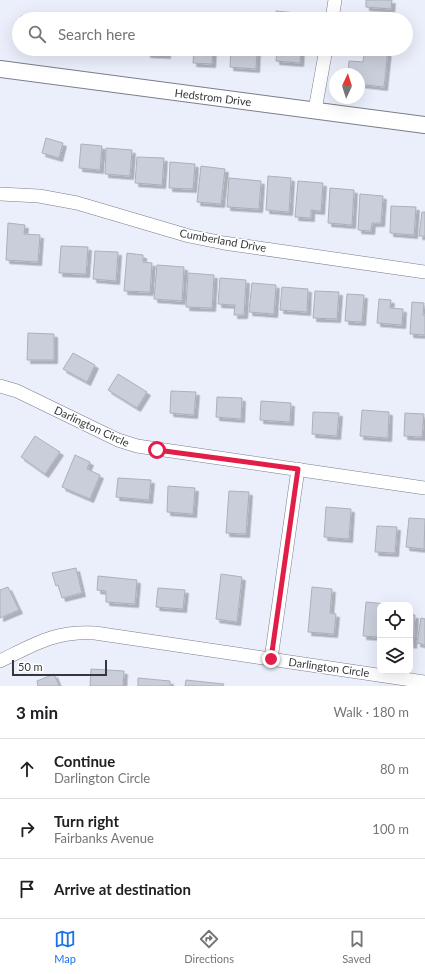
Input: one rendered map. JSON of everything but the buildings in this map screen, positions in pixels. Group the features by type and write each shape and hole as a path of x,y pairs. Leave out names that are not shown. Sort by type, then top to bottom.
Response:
{"street":[{"path":"333,12 335,0"},
{"path":"315,110 325,56"},
{"name":"Hedstrom Drive","path":"0,69 425,125"},
{"name":"Cumberland Drive","path":"0,194 39,196 77,203 189,236 224,243 425,272"},
{"name":"Darlington Circle","path":"0,386 17,390 118,440 137,446 425,488"},
{"path":"271,659 298,469"},
{"name":"Darlington Circle","path":"0,661 44,639 62,634 82,632 425,682"}],"route":[{"path":"157,450 298,469 271,659"}]}
